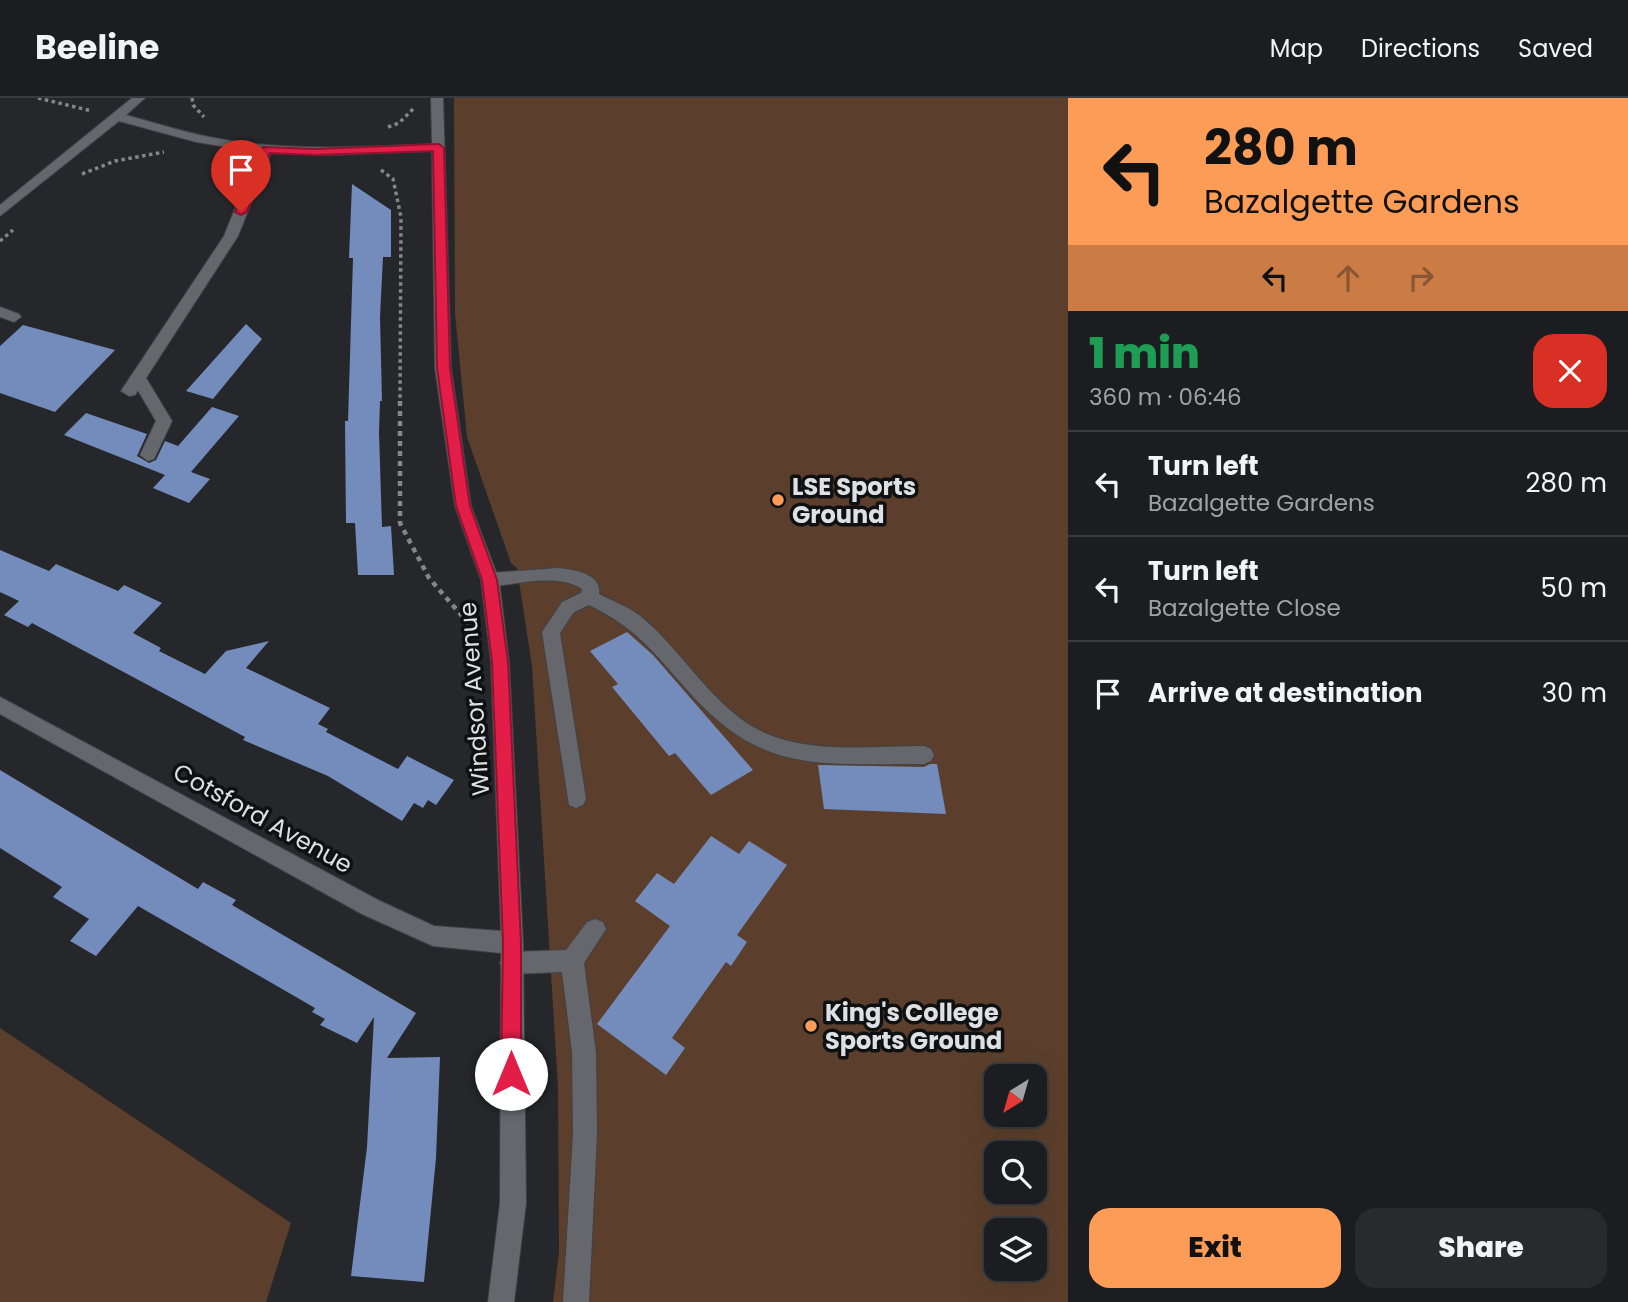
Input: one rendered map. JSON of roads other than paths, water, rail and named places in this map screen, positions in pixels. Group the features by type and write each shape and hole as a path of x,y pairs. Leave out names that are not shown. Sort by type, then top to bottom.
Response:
{"street":[{"path":"0,212 139,98"},
{"name":"Windsor Avenue","path":"437,98 443,368 463,506 490,580 497,641 512,953 513,1203 501,1302"},
{"path":"115,116 223,144 266,149 315,152 439,148"},
{"path":"148,455 164,421 134,384 231,236 266,149"},
{"path":"490,580 569,575 584,579 591,586 589,597"},
{"path":"589,597 639,625 731,721 754,738 789,750 812,753 924,755"},
{"path":"576,799 551,632 568,607 589,597"},
{"name":"Cotsford Avenue","path":"0,705 370,907 433,936 512,953 572,961"},
{"path":"576,1302 585,1134 584,1052 572,961 595,929"}],"place":[{"name":"LSE Sports Ground","path":"778,500"},
{"name":"King's College Sports Ground","path":"811,1026"}]}
